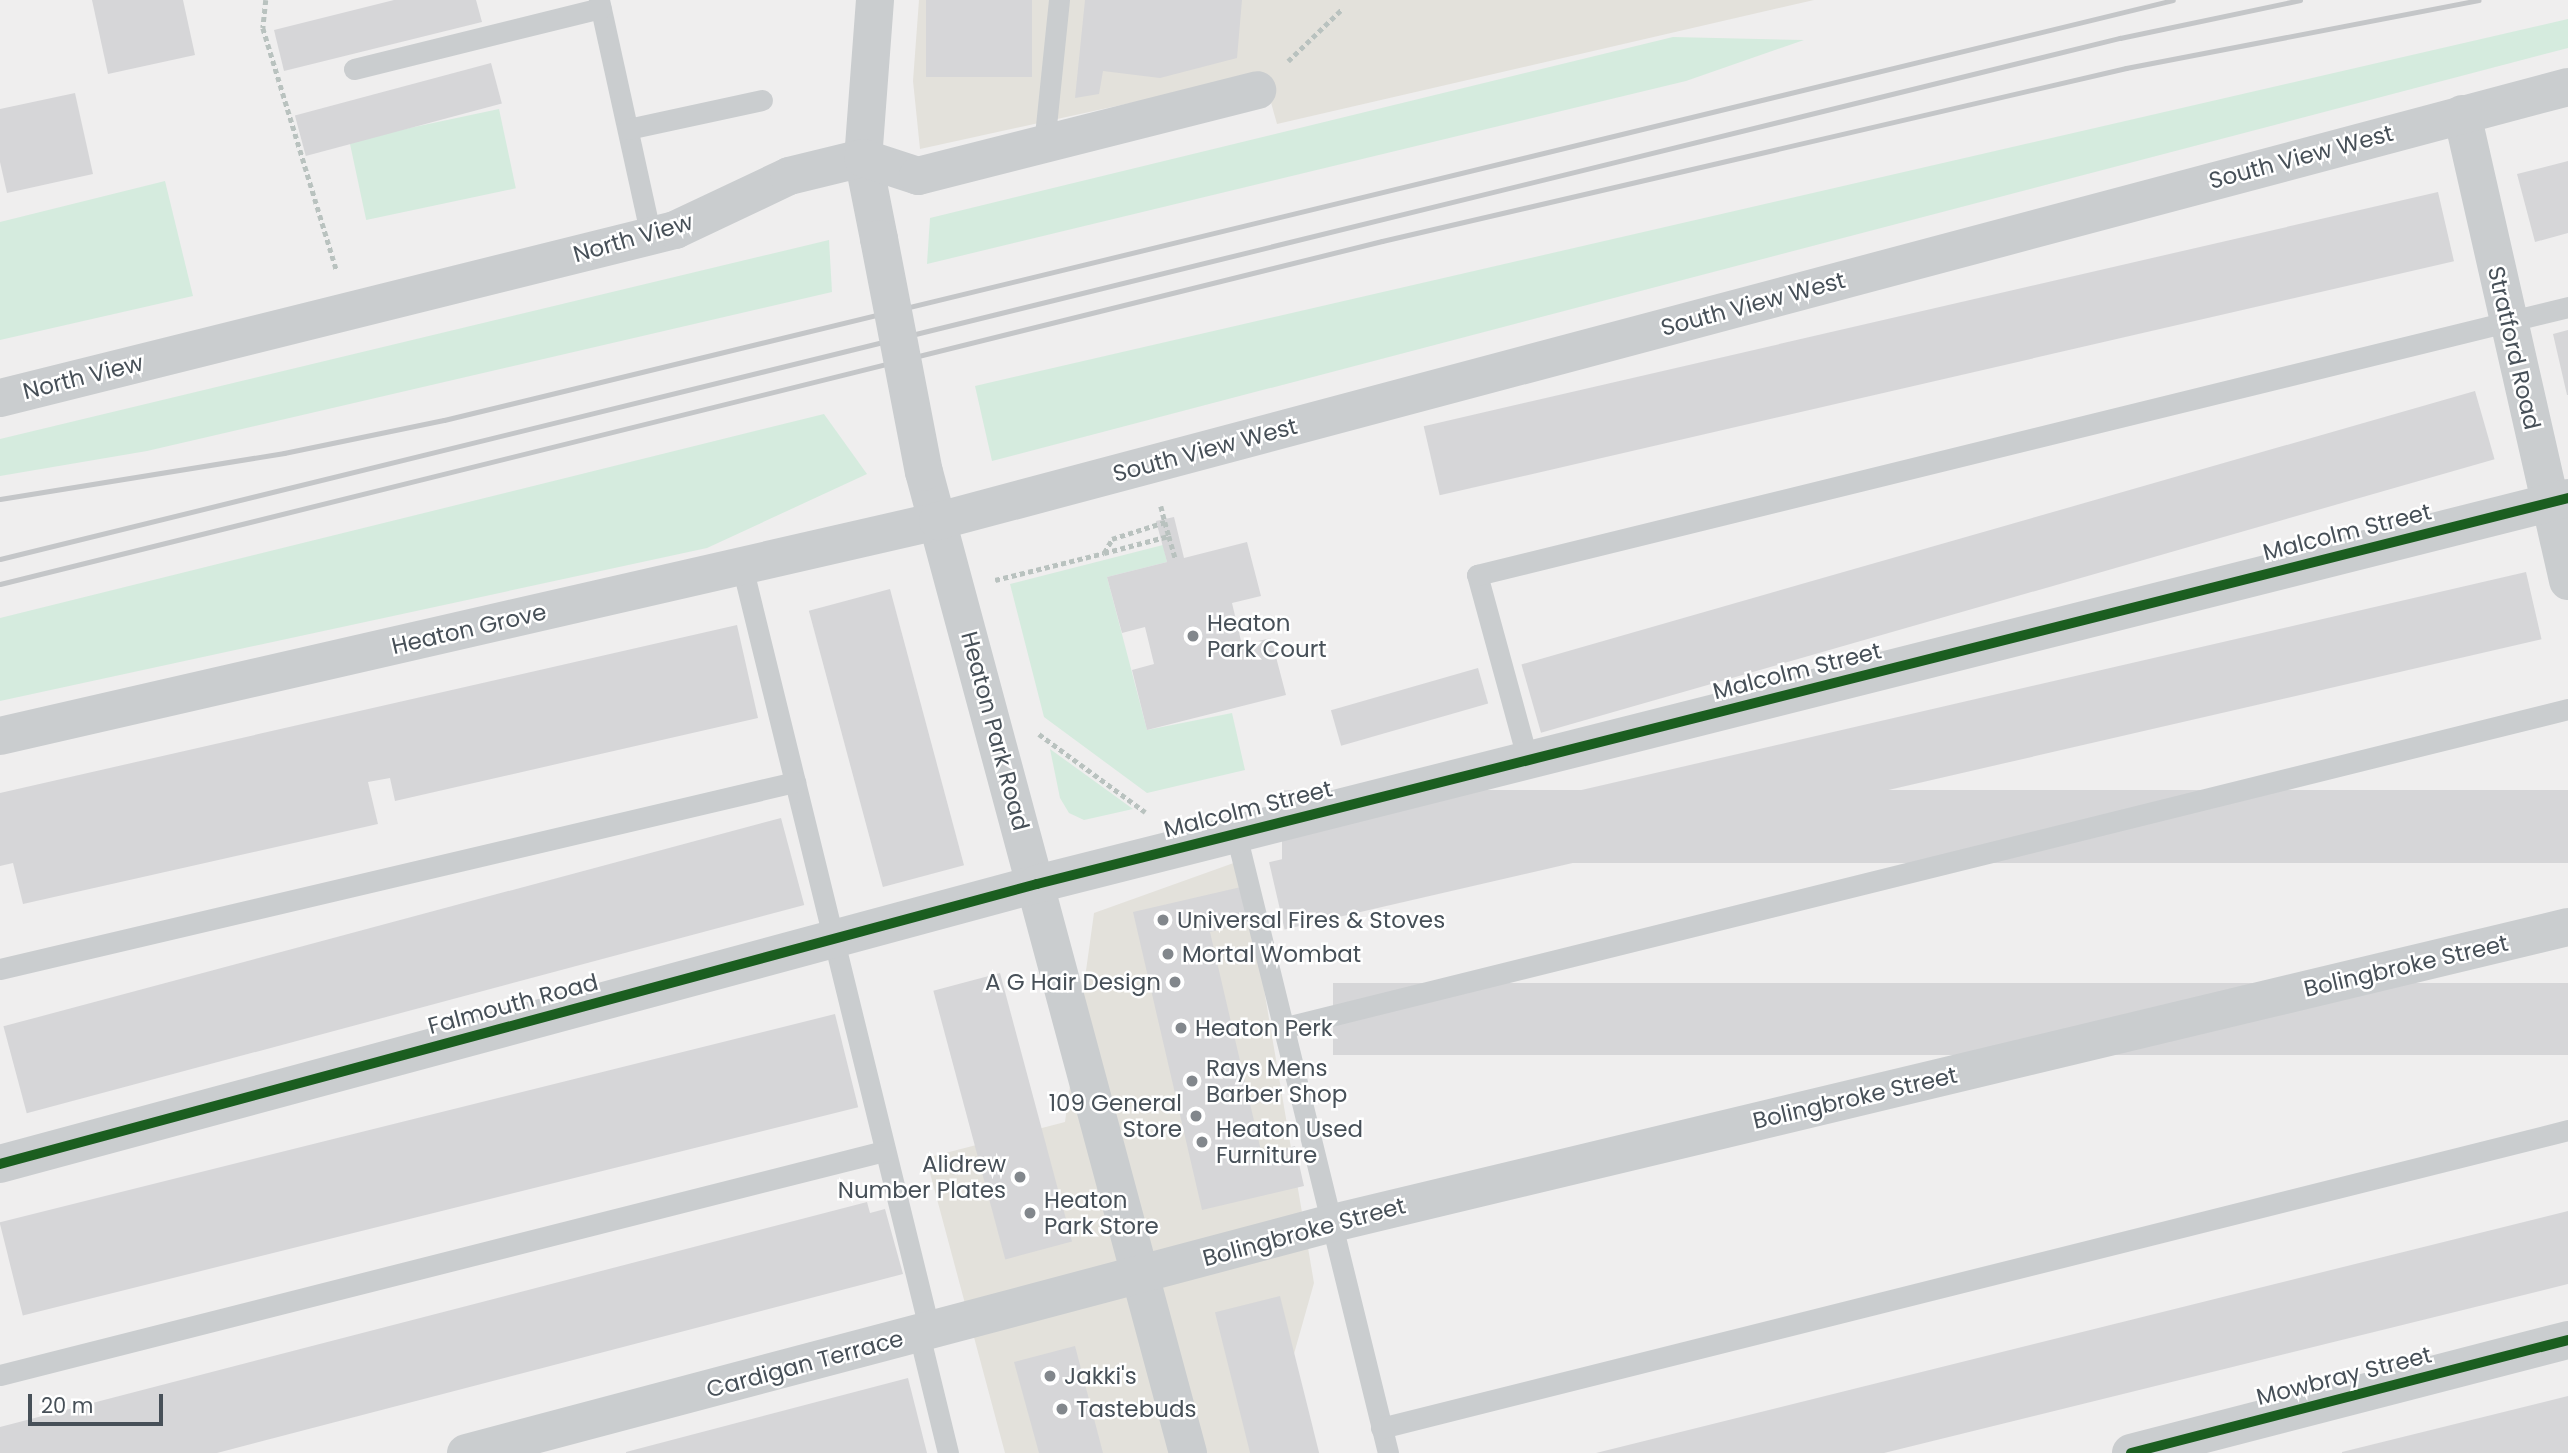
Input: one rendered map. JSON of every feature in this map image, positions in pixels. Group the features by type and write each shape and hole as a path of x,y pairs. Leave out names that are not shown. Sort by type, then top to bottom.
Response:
{"street":[{"name":"Heaton Park Road","path":"875,0 863,158 924,471 1144,1276 1188,1453"},
{"name":"South View West","path":"938,522 2568,87"},
{"path":"863,158 918,176 1257,90"},
{"name":"Stratford Road","path":"2462,114 2508,322 2558,501 2568,581"},
{"name":"North View","path":"0,398 675,230 789,176 863,158"},
{"name":"Malcolm Street","path":"1037,884 2558,501"},
{"name":"Heaton Grove","path":"0,736 938,522"},
{"name":"Falmouth Road","path":"0,1164 1037,884"},
{"name":"Bolingbroke Street","path":"1144,1276 1329,1224 2568,927"},
{"name":"Cardigan Terrace","path":"466,1453 1144,1276"},
{"name":"Mowbray Street","path":"2131,1453 2568,1340"}],"lane":[{"path":"1044,145 1059,0"},
{"path":"354,69 600,4 651,236"},
{"path":"628,129 762,100"},
{"path":"1528,761 1476,575 2568,307"},
{"path":"742,566 884,1151 925,1333 948,1453"},
{"path":"1282,1028 2568,709"},
{"path":"0,969 795,782"},
{"path":"1236,834 1329,1224 1388,1453"},
{"path":"1381,1428 2568,1130"},
{"path":"0,1375 884,1151"}],"path":[{"path":"266,0 263,28 349,311"},
{"path":"1257,90 1343,8"},
{"path":"1162,509 1175,560"},
{"path":"1104,553 1112,539 1165,522"},
{"path":"957,590 1169,536"},
{"path":"985,694 1191,845"}],"shaded area":[{"path":"919,0 1814,0 1277,124 1263,74 920,149 913,81"},
{"path":"1242,860 1314,1283 1266,1453 1005,1453 926,1158 1065,1122 1094,913"}],"green space":[{"path":"2568,19 2568,48 992,461 975,386"},
{"path":"1673,37 1804,40 1686,81 927,264 930,218"},
{"path":"499,109 516,188 366,220 349,141"},
{"path":"165,181 193,296 0,340 0,222"},
{"path":"829,240 832,292 147,451 0,476 0,439"},
{"path":"824,414 867,474 707,548 0,701 0,618"},
{"path":"1163,545 1167,562 1107,577 1147,730 1232,713 1245,770 1147,793 1044,717 1010,584"},
{"path":"1050,749 1133,809 1084,820 1069,813 1060,798"}],"building":[{"path":"92,0 183,0 195,55 108,74"},
{"path":"394,0 476,0 482,22 284,71 274,30"},
{"path":"926,0 1032,0 1032,77 926,77"},
{"path":"1085,0 1242,0 1237,58 1160,78 1103,71 1099,94 1075,98"},
{"path":"491,63 502,104 306,156 295,116"},
{"path":"75,93 93,174 7,193 0,162 0,109"},
{"path":"2568,161 2568,233 2535,242 2517,174"},
{"path":"2438,192 2454,261 1440,495 1424,426"},
{"path":"2568,330 2568,395 2567,395 2553,334"},
{"path":"2475,391 2495,459 1541,733 1521,664"},
{"name":"Heaton Park Court","path":"1174,517 1184,558 1247,542 1261,596 1232,603 1242,645 1271,638 1286,695 1147,730 1132,670 1154,664 1145,627 1122,633 1107,577 1167,562 1156,521"},
{"path":"2526,572 2542,639 1285,929 1269,862"},
{"path":"890,589 964,865 883,887 809,611"},
{"path":"737,625 758,718 395,801 390,778 368,782 378,824 23,904 13,863 0,866 0,793"},
{"path":"1478,668 1488,704 1341,746 1331,710"},
{"path":"1282,790 2568,790 2568,863 1282,863"},
{"path":"781,818 804,905 27,1113 3,1026"},
{"path":"1241,887 1249,923 1210,932 1262,1155 1295,1146 1304,1186 1202,1210 1133,912"},
{"path":"1000,973 1072,1242 1005,1259 933,991"},
{"path":"1333,983 2568,983 2568,1055 1333,1055"},
{"path":"835,1014 858,1107 23,1315 0,1222"},
{"path":"867,1202 870,1213 885,1209 903,1274 217,1453 0,1453 0,1427"},
{"path":"2568,1211 2568,1284 1884,1453 1596,1453"},
{"path":"1280,1296 1319,1453 1250,1453 1215,1312"},
{"path":"1075,1346 1103,1453 1039,1453 1014,1362"},
{"path":"908,1378 927,1453 626,1453 626,1452"},
{"path":"2568,1396 2568,1453 2342,1453 2342,1452"}],"railway":[{"path":"0,499 284,453 444,420 2173,0"},
{"path":"0,559 2120,38 2300,0"},
{"path":"0,584 1382,241 2126,68 2478,0"}],"cycle path":[{"path":"0,1164 1037,884 2568,498"},
{"path":"2131,1453 2568,1340"}],"place":[{"name":"Heaton Park Court","path":"1193,636"},
{"name":"Universal Fires & Stoves","path":"1163,920"},
{"name":"Mortal Wombat","path":"1168,954"},
{"name":"A G Hair Design","path":"1175,982"},
{"name":"Heaton Perk","path":"1181,1028"},
{"name":"Rays Mens Barber Shop","path":"1192,1081"},
{"name":"109 General Store","path":"1196,1116"},
{"name":"Heaton Used Furniture","path":"1202,1142"},
{"name":"Alidrew Number Plates","path":"1020,1177"},
{"name":"Heaton Park Store","path":"1030,1213"},
{"name":"Jakki's","path":"1050,1376"},
{"name":"Tastebuds","path":"1062,1409"}]}
